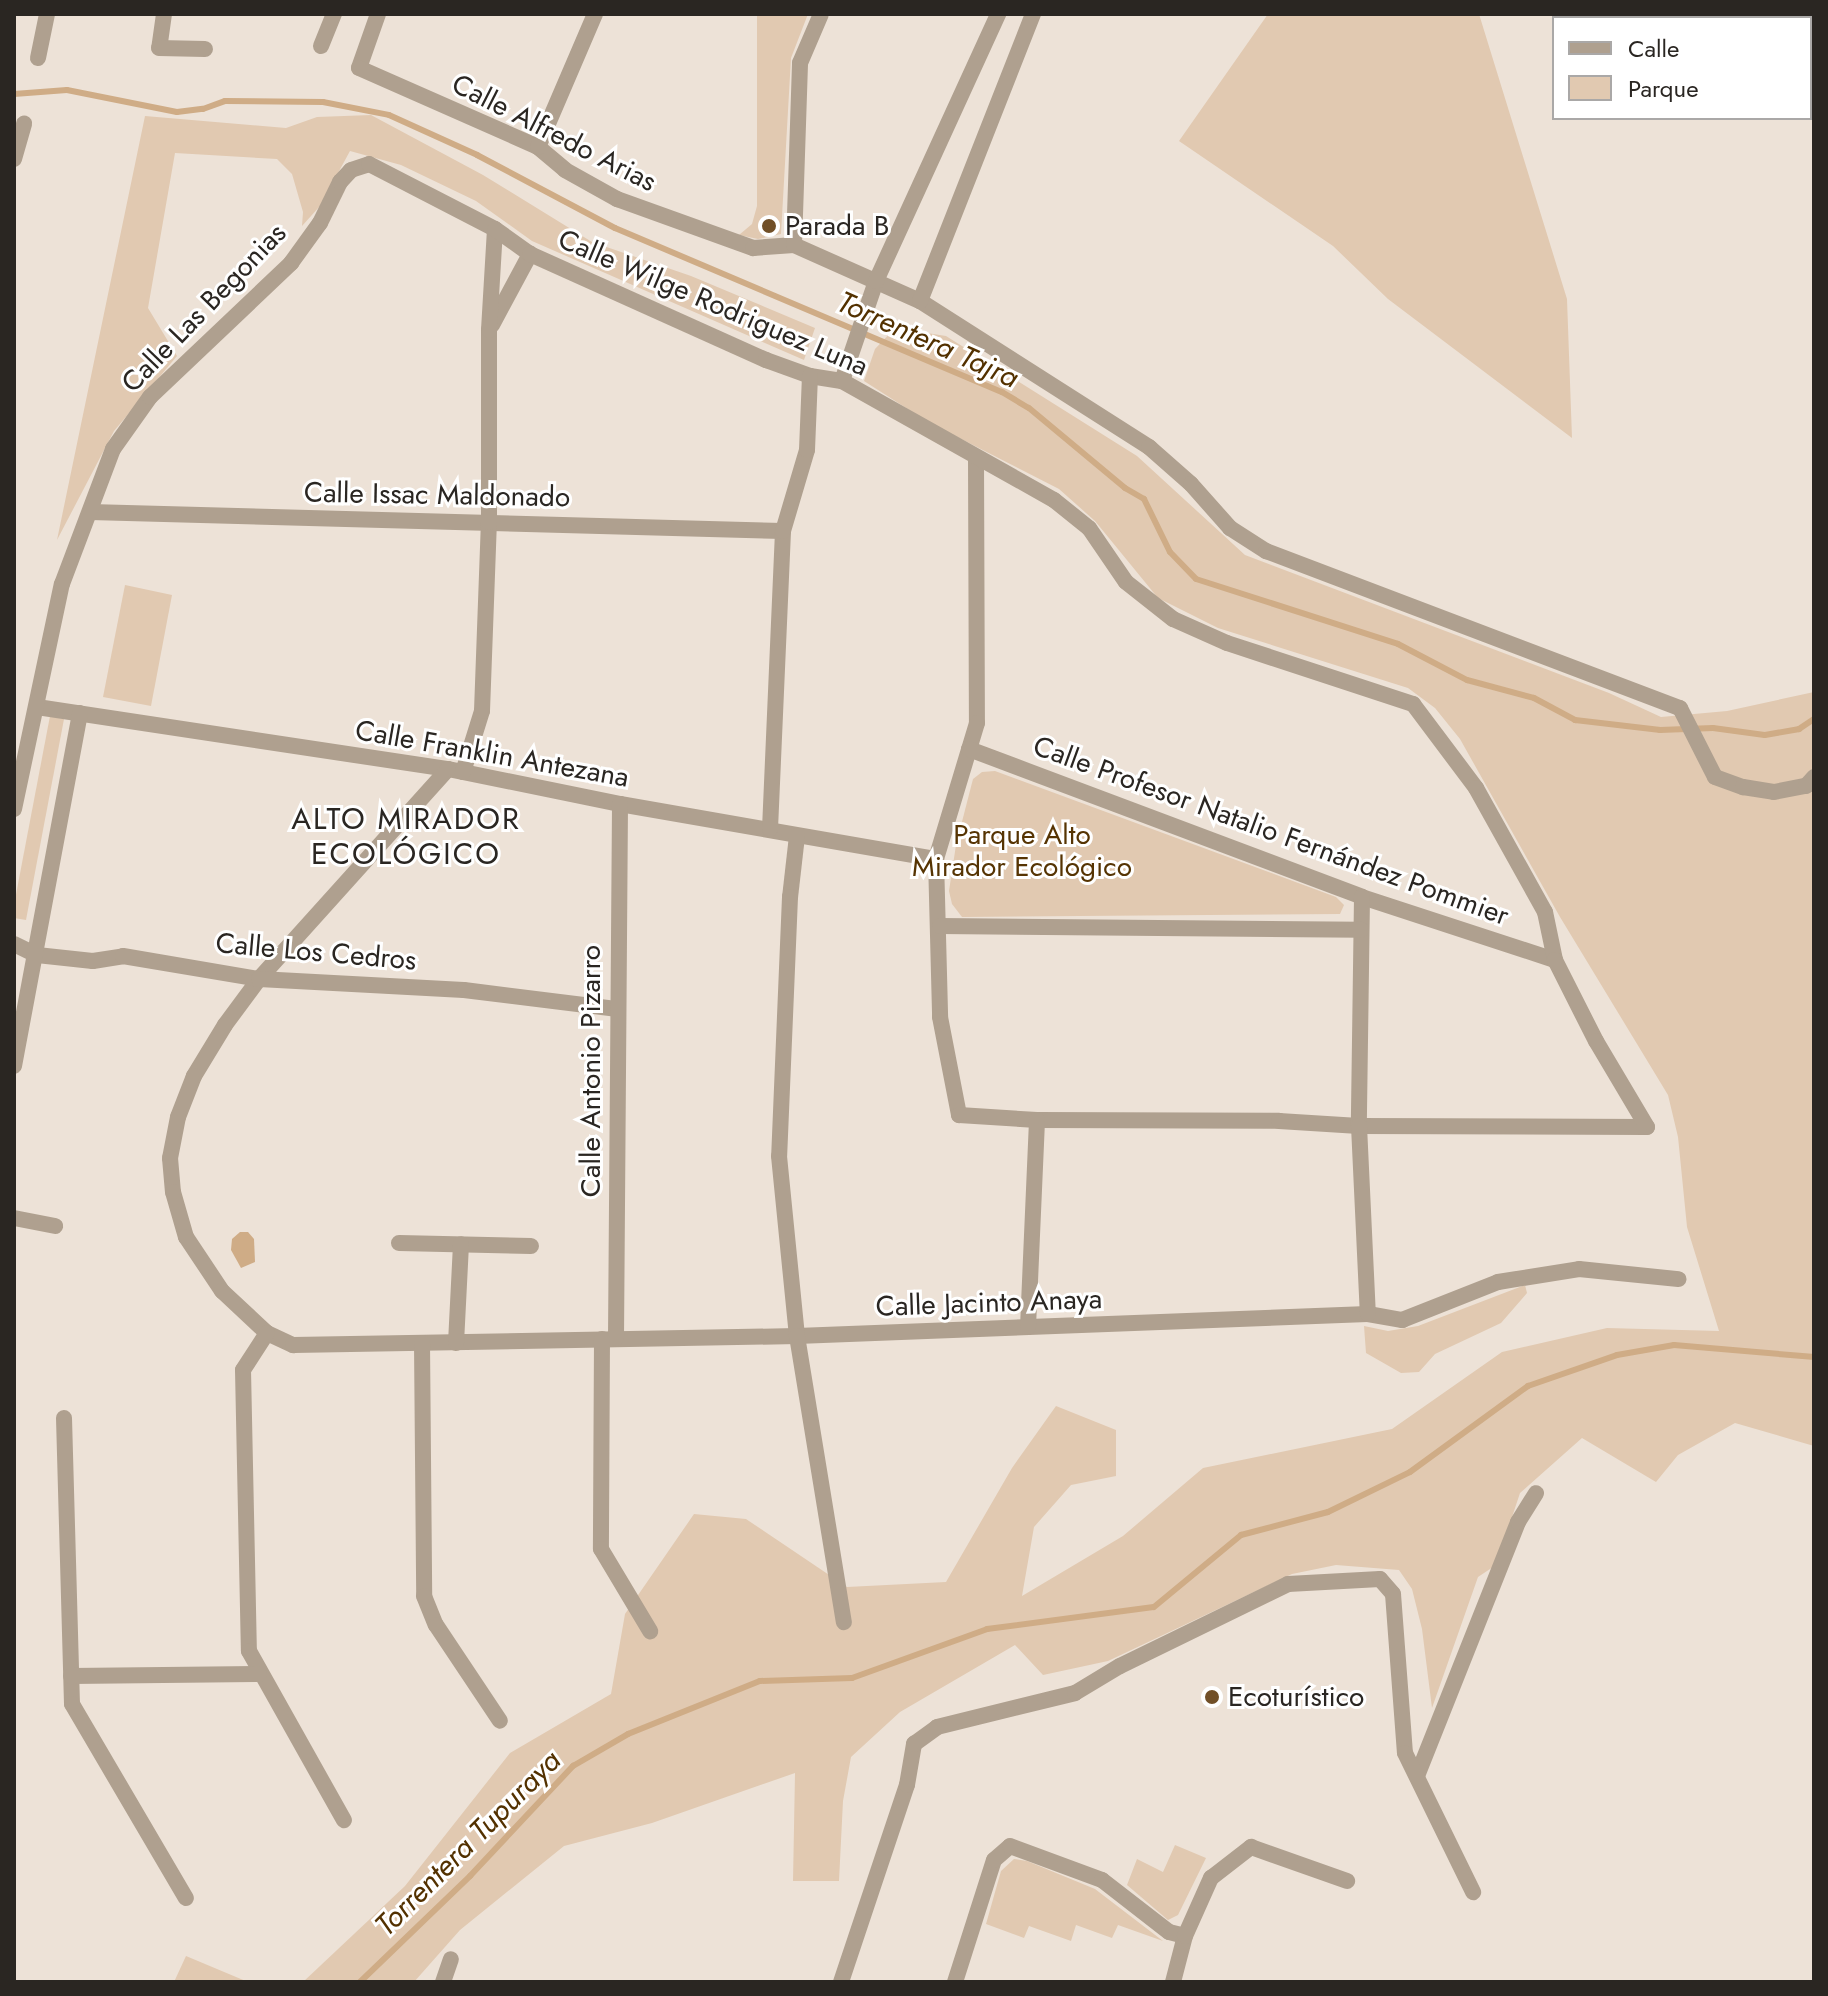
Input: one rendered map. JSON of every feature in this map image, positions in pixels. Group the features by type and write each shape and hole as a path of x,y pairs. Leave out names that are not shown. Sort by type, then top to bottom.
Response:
{"street":[{"path":"38,58 47,14"},
{"path":"164,14 159,48 205,49"},
{"path":"321,46 334,14"},
{"name":"Calle Alfredo Arias","path":"378,14 359,68 538,147 565,170 617,199 753,248 794,245 920,301 1149,447 1191,484 1230,528 1266,551 1680,708 1715,777 1743,787 1774,792 1806,786 1814,777"},
{"path":"538,147 595,14"},
{"path":"794,245 800,63 821,14"},
{"path":"842,381 854,337 863,319 869,278 998,14"},
{"path":"920,301 1033,14"},
{"path":"14,159 24,123"},
{"name":"Calle Wilge Rodriguez Luna","path":"351,170 369,164 388,171 495,229 530,254 810,376 842,381 1054,500 1089,528 1126,582 1173,619 1227,643 1413,704 1476,788 1545,912 1555,960 1596,1041 1647,1127 1359,1126"},
{"name":"Calle Las Begonias","path":"14,809 62,584 113,449 150,397 291,263 320,223 340,182 351,170"},
{"path":"344,1820 259,1674 249,1651 243,1370 267,1333 222,1291 199,1262 186,1237 173,1192 170,1158 178,1117 194,1076 225,1025 259,979 456,770 482,711 489,522 489,330 495,229"},
{"path":"489,330 530,254"},
{"path":"770,829 783,531 807,450 810,376"},
{"path":"976,458 977,723 936,859 940,1017 959,1115 1037,1120 1279,1121 1359,1126"},
{"name":"Calle Issac Maldonado","path":"90,512 783,531"},
{"name":"Calle Franklin Antezana","path":"37,707 456,770 620,804 936,859"},
{"path":"14,1066 80,713"},
{"name":"Calle Profesor Natalio Fernández Pommier","path":"969,749 1362,897 1555,960"},
{"name":"Calle Antonio Pizarro","path":"620,804 609,1339 601,1549 650,1631"},
{"path":"797,836 790,897 779,1156 797,1336 844,1622"},
{"path":"1362,897 1359,1126 1368,1314"},
{"path":"940,926 1361,930"},
{"name":"Calle Los Cedros","path":"14,944 37,955 93,961 123,956 259,979 464,990 616,1009"},
{"path":"1028,1327 1037,1120"},
{"path":"14,1218 55,1226"},
{"path":"399,1243 531,1246"},
{"path":"456,1343 461,1244"},
{"name":"Calle Jacinto Anaya","path":"267,1333 293,1345 797,1336 1368,1314 1402,1320 1498,1282 1579,1269 1678,1279"},
{"path":"422,1343 424,1596 436,1625 500,1721"},
{"path":"64,1418 72,1704 186,1898"},
{"path":"1417,1776 1518,1522 1536,1493"},
{"path":"841,1982 907,1785 914,1744 937,1727 1075,1693 1120,1666 1288,1584 1380,1579 1393,1594 1405,1753 1473,1892"},
{"path":"71,1676 259,1674"},
{"path":"955,1982 994,1860 1010,1846 1102,1880 1169,1932 1185,1936"},
{"path":"1173,1982 1185,1936 1211,1878 1251,1847 1347,1881"},
{"path":"443,1982 451,1959"}],"green space":[{"path":"757,14 808,14 791,58 781,234 758,239 739,235 752,224 757,206"},
{"path":"1268,14 1479,14 1567,299 1572,438 1388,299 1333,246 1179,141"},
{"path":"371,115 483,175 592,242 691,276 815,328 804,360 532,241 476,201 401,165 350,151 320,206 302,226 303,212 292,174 277,159 175,153 148,308 177,356 114,431 57,540 145,116 286,128 317,117"},
{"path":"895,328 946,336 1137,456 1245,555 1609,693 1661,717 1727,711 1814,692 1814,1446 1735,1423 1678,1455 1656,1482 1582,1438 1520,1493 1496,1565 1478,1577 1432,1708 1422,1629 1412,1589 1399,1570 1336,1565 1292,1574 1108,1661 1043,1675 1015,1645 900,1712 851,1757 843,1801 839,1881 793,1881 795,1773 652,1823 564,1846 460,1930 414,1982 303,1982 405,1886 510,1753 611,1694 625,1614 694,1514 746,1519 847,1587 946,1582 1012,1468 1056,1406 1116,1430 1116,1476 1071,1485 1034,1527 1022,1596 1123,1536 1203,1468 1392,1429 1502,1352 1607,1328 1719,1331 1687,1227 1678,1137 1668,1095 1560,917 1460,739 1435,708 1408,688 1218,628 1158,598 1095,521 1059,489 928,422 864,381 875,349"},
{"path":"125,585 172,595 151,706 103,697"},
{"path":"50,716 64,719 26,920 14,918 14,905"},
{"name":"Parque Alto Mirador Ecológico","path":"995,771 1336,897 1344,905 1340,914 962,917 952,904 949,891 956,845 973,779 982,772"},
{"path":"1525,1285 1527,1293 1501,1323 1435,1354 1419,1372 1401,1373 1366,1353 1364,1326 1388,1331 1418,1326"},
{"path":"1175,1845 1206,1858 1178,1915 1168,1920 1127,1885 1137,1859 1163,1872"},
{"path":"1014,1859 1027,1861 1095,1889 1163,1941 1118,1925 1112,1938 1076,1925 1071,1941 1029,1926 1024,1938 986,1924 1001,1871"},
{"path":"186,1956 248,1982 174,1982"}],"shaded area":[{"path":"240,1232 248,1232 254,1239 255,1262 241,1268 231,1250 232,1239"}],"waterway":[{"name":"Torrentera Tajra","path":"14,94 67,90 177,112 203,109 225,101 323,102 389,115 477,155 615,228 1002,392 1029,408 1125,488 1144,499 1170,552 1196,579 1398,644 1467,680 1534,698 1575,720 1660,730 1713,728 1765,735 1799,729 1814,719"},
{"name":"Torrentera Tupuraya","path":"360,1982 470,1876 573,1766 628,1734 760,1681 852,1678 987,1629 1154,1607 1241,1535 1328,1512 1410,1472 1528,1386 1617,1355 1674,1345 1814,1357"}],"place":[{"name":"Parada B","path":"769,226"},
{"name":"Ecoturístico","path":"1212,1697"}],"district":[{"name":"ALTO MIRADOR ECOLÓGICO","path":"406,836"}]}
